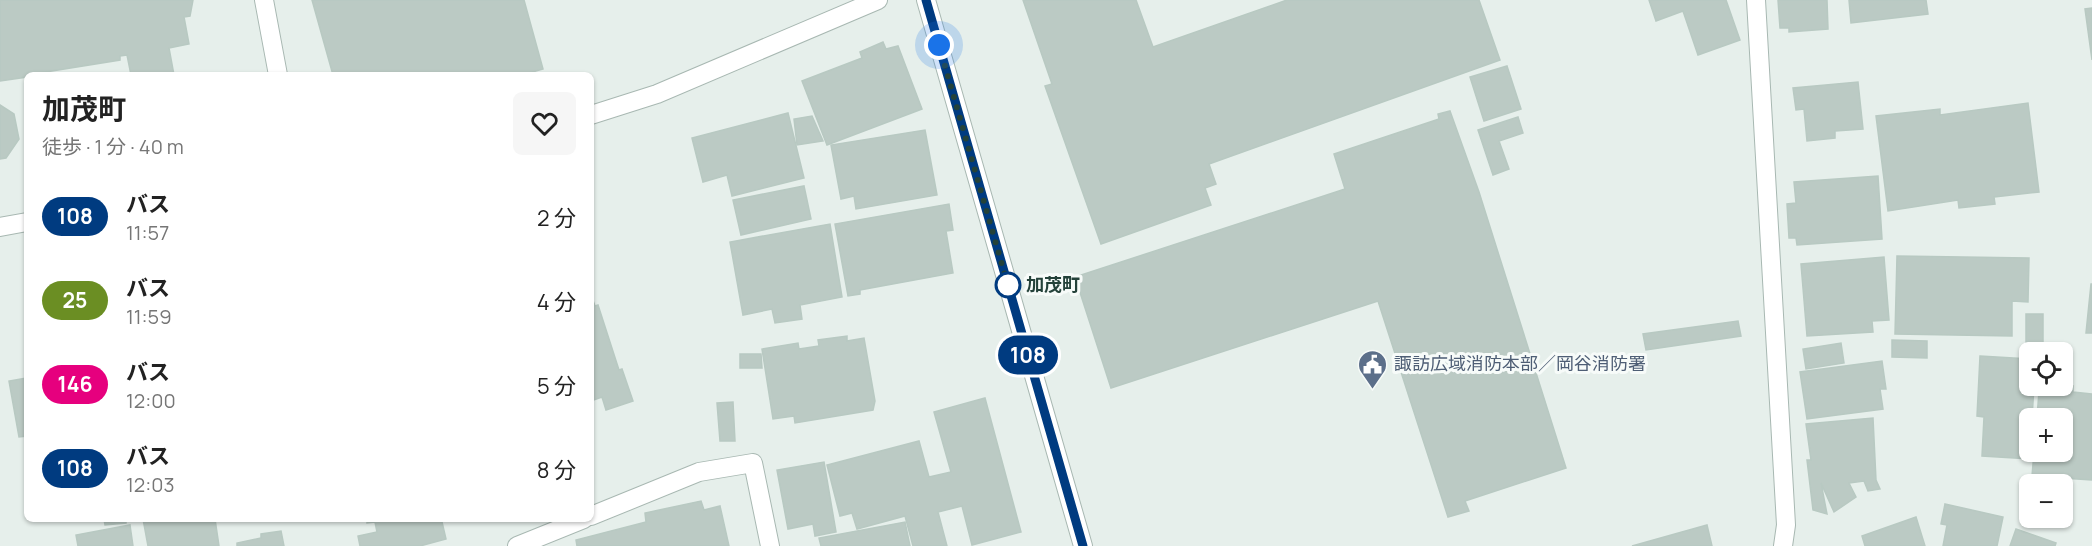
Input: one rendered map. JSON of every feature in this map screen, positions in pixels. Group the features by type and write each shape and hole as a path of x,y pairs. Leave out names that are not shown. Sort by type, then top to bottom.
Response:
{"street":[{"path":"264,0 277,72"},
{"path":"594,114 657,94 878,0"},
{"path":"926,0 1083,546"},
{"path":"1756,0 1786,525 1783,546"},
{"path":"0,227 24,223"},
{"path":"594,515 699,472 753,463 770,546"},
{"path":"517,546 577,522"}],"building":[{"path":"0,0 193,0 190,16 184,17 189,44 169,48 173,72 130,72 127,55 120,56 120,60 46,72 24,72 24,77 0,81"},
{"path":"312,0 524,0 543,69 532,72 332,72"},
{"path":"1023,0 1136,0 1153,47 1287,0 1479,0 1500,60 1209,164 1216,184 1205,188 1211,205 1101,244 1045,86 1052,84"},
{"path":"1649,0 1726,0 1740,40 1698,55 1683,11 1656,21"},
{"path":"1778,0 1827,0 1828,29 1789,32 1789,28 1780,28"},
{"path":"1849,0 1926,0 1928,14 1851,23"},
{"path":"2092,8 2092,60 2085,9"},
{"path":"883,42 886,49 898,46 922,109 827,145 802,81 862,58 860,52"},
{"path":"1507,66 1521,109 1484,121 1470,77"},
{"path":"1858,82 1863,129 1835,131 1835,138 1807,141 1804,109 1796,110 1793,88"},
{"path":"2028,103 2039,192 1994,197 1995,204 1959,208 1958,200 1888,211 1876,116 1940,109 1940,115"},
{"path":"0,105 14,114 19,139 6,158 0,159"},
{"path":"1450,111 1479,192 1566,468 1465,501 1469,511 1448,517 1378,301 1111,388 1075,277 1345,189 1334,154 1439,119 1438,114"},
{"path":"788,113 804,178 732,196 727,175 703,182 692,138"},
{"path":"812,116 823,141 797,145 794,119"},
{"path":"1518,117 1523,133 1499,141 1509,169 1493,175 1478,130"},
{"path":"925,130 937,195 856,209 854,196 841,199 831,145"},
{"path":"1878,176 1882,239 1797,245 1796,238 1789,238 1787,204 1796,203 1794,182"},
{"path":"804,186 811,219 741,235 733,200"},
{"path":"949,204 953,230 946,231 953,273 860,290 860,294 848,296 835,224"},
{"path":"830,224 842,297 800,305 802,319 775,323 772,309 743,315 730,242"},
{"path":"1897,256 2029,258 2028,302 2012,301 2012,336 1895,334"},
{"path":"1884,257 1889,320 1872,321 1873,332 1807,336 1801,264"},
{"path":"2091,284 2092,333 2086,333"},
{"path":"594,303 595,306 598,305 619,370 622,369 633,401 606,410 602,397 594,400"},
{"path":"2026,314 2043,314 2043,342 2026,342"},
{"path":"1738,321 1741,336 1646,350 1643,334"},
{"path":"847,336 847,341 864,338 875,401 873,410 795,423 794,416 773,419 762,349 798,343 799,349 819,346 818,340"},
{"path":"1892,340 1927,341 1927,358 1892,357"},
{"path":"1841,343 1844,363 1806,369 1803,349"},
{"path":"740,354 761,354 762,368 740,368"},
{"path":"1980,356 2019,358 2019,396 2033,396 2033,408 2019,408 2019,458 1982,456 1984,417 1977,416"},
{"path":"1882,361 1886,389 1880,389 1883,409 1807,419 1800,372"},
{"path":"24,378 24,436 19,437 9,381"},
{"path":"2073,392 2092,394 2092,480 2073,479 2073,474 2032,474 2033,462 2073,462 2073,408 2038,408 2039,396 2073,396"},
{"path":"985,398 1021,532 972,545 962,506 938,512 947,546 913,546 905,516 857,529 852,513 840,516 827,465 919,441 929,477 951,472 934,412"},
{"path":"733,402 735,441 720,441 717,403"},
{"path":"1873,418 1876,480 1880,489 1868,491 1864,481 1849,483 1856,497 1834,512 1821,483 1827,514 1813,510 1807,460 1811,460 1806,424"},
{"path":"824,462 836,532 815,536 813,524 788,529 777,470"},
{"path":"701,501 704,510 720,506 729,546 577,546 576,540 646,522 645,513"},
{"path":"1945,504 2003,517 1997,546 1943,546 1947,525 1941,524"},
{"path":"1916,517 1925,546 1865,546 1862,536"},
{"path":"104,522 126,522 126,523 105,525"},
{"path":"144,522 215,522 219,546 148,546"},
{"path":"375,522 442,522 446,539 420,546 360,546 358,536 377,532"},
{"path":"905,522 910,546 821,546 819,538"},
{"path":"130,525 133,546 78,546 76,535"},
{"path":"1707,525 1712,546 1632,546"},
{"path":"2016,529 2056,543 2055,546 2010,546"},
{"path":"281,531 284,546 237,546 237,543 261,538 261,534"}],"bus line":[{"name":"108","path":"926,0 1083,546"}],"place":[{"name":"加茂町","path":"1008,285"},
{"name":"諏訪広域消防本部／岡谷消防署","path":"1373,390"}],"route":[{"path":"939,45 1009,289 1008,285"}]}
